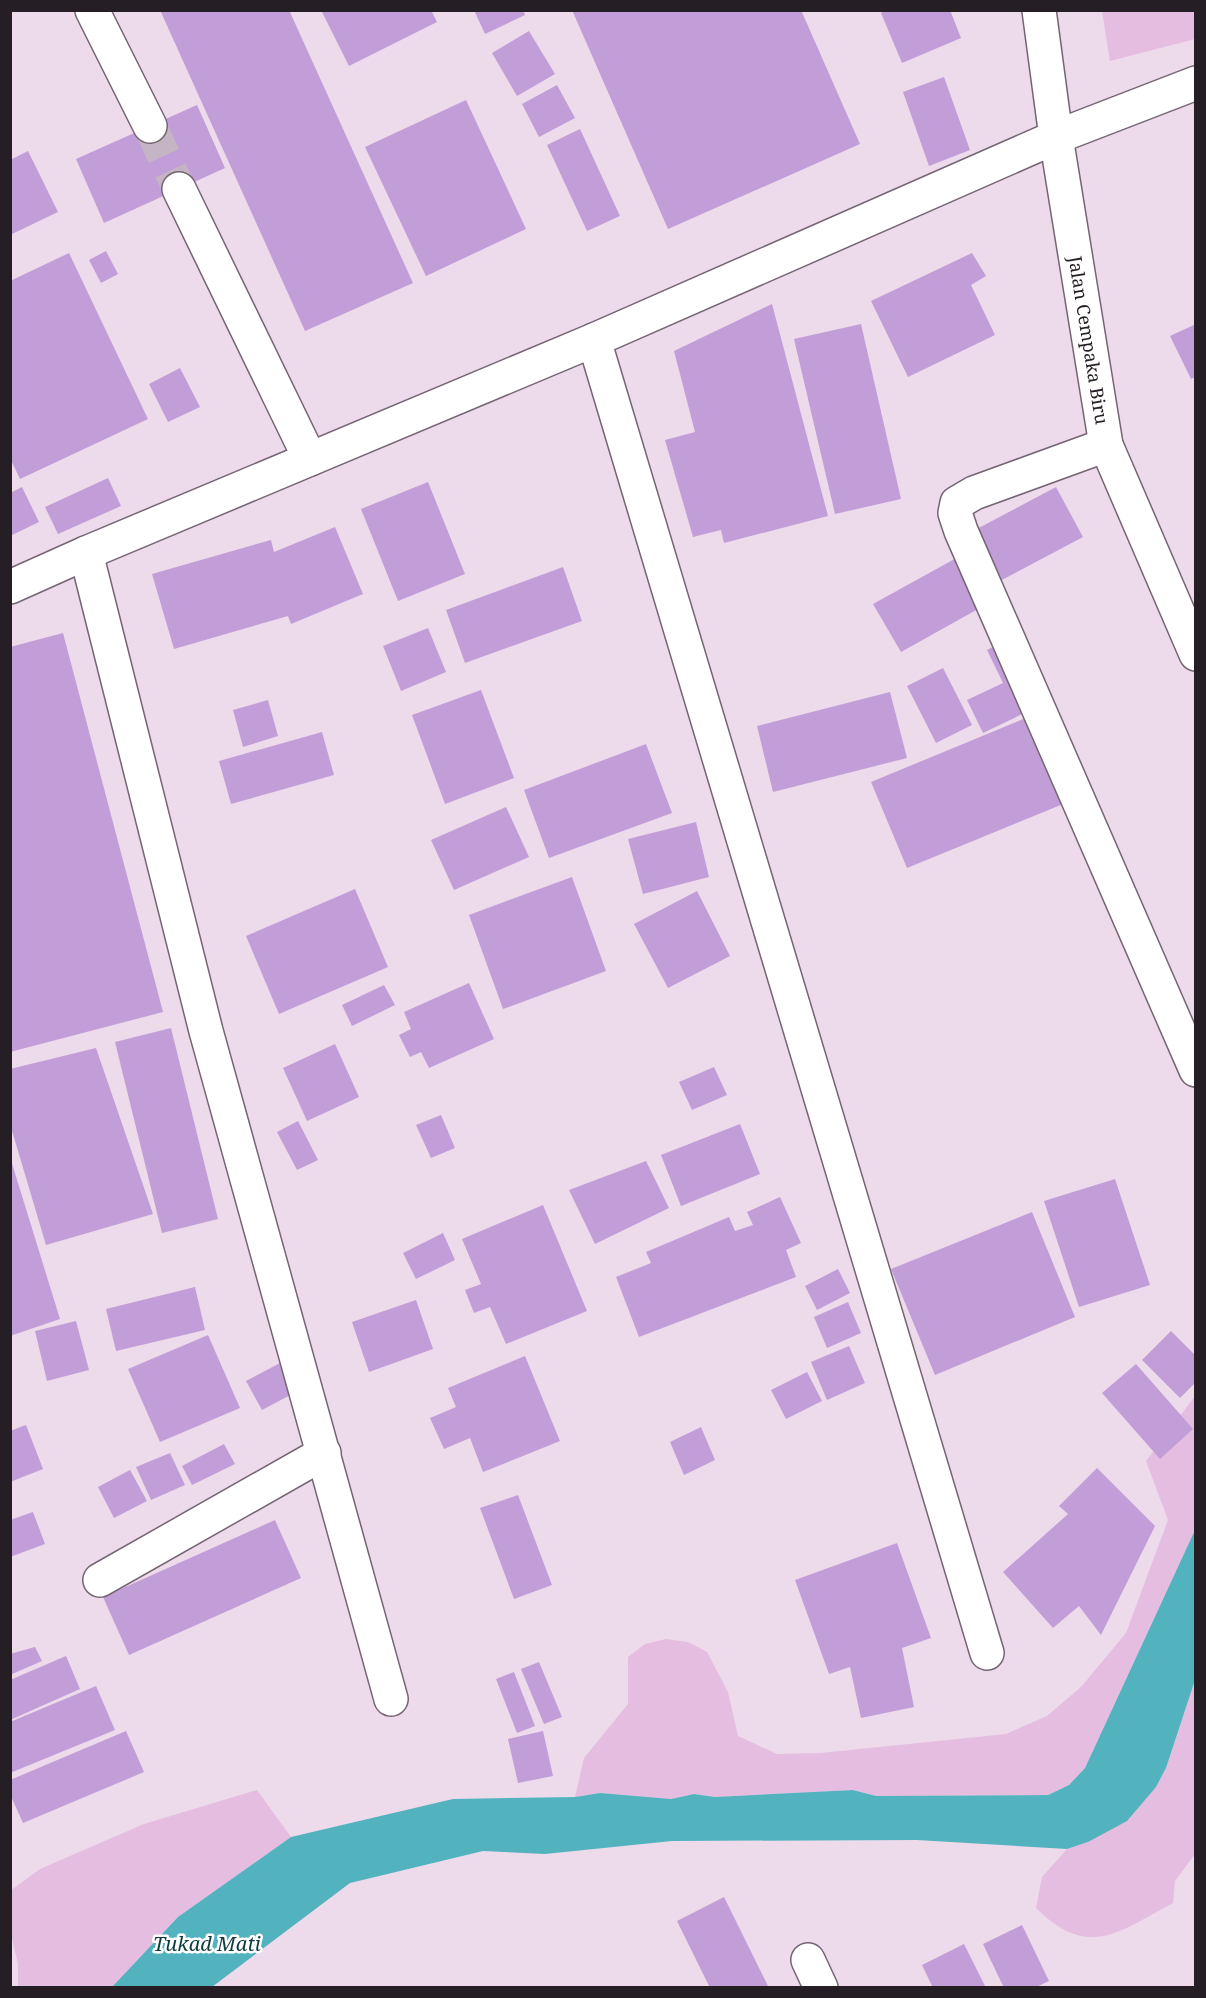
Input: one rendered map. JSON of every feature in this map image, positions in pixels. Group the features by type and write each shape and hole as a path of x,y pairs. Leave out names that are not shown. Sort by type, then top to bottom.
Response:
{"street":[{"path":"92,10 150,126"},
{"name":"Jalan Cempaka Biru","path":"1040,10 1056,137 1106,445 1196,654"},
{"path":"10,587 594,340 1056,137 1196,83"},
{"path":"179,189 310,459"},
{"path":"594,340 987,1653"},
{"path":"1106,445 974,493 957,503 955,513 958,526 1196,1070"},
{"path":"86,553 206,1031 391,1699"},
{"path":"100,1580 324,1453"}],"shaded area":[{"path":"1102,11 1195,11 1195,39 1110,61"},
{"path":"1195,1396 1195,1530 1085,1768 1069,1785 1048,1795 876,1796 853,1790 715,1797 694,1794 671,1799 600,1793 575,1797 584,1758 628,1704 628,1657 645,1644 666,1639 688,1642 707,1652 728,1692 738,1736 777,1754 821,1753 1006,1734 1047,1716 1081,1687 1126,1633 1168,1520 1146,1461"},
{"path":"1195,1680 1195,1854 1175,1881 1173,1903 1120,1931 1104,1936 1088,1937 1072,1933 1055,1924 1036,1908 1042,1877 1067,1849 1088,1842 1156,1787 1166,1768"},
{"path":"257,1790 291,1837 178,1917 112,1987 18,1987 18,1964 11,1934 10,1891 40,1869 144,1824"}],"water":[{"name":"Tukad Mati","path":"1195,1530 1195,1680 1166,1768 1156,1787 1127,1821 1088,1842 1067,1849 917,1840 672,1841 545,1854 483,1851 350,1883 212,1987 112,1987 178,1917 291,1837 453,1799 575,1797 600,1793 671,1799 694,1794 715,1797 853,1790 876,1796 1048,1795 1069,1785 1085,1768"}],"building":[{"path":"160,10 289,10 413,283 305,331"},
{"path":"321,10 431,10 437,22 349,66"},
{"path":"474,10 523,10 525,15 485,34"},
{"path":"572,10 801,10 860,144 668,229"},
{"path":"886,10 950,10 961,38 902,63 881,13"},
{"path":"529,31 555,74 517,96 492,53"},
{"path":"944,77 970,150 929,166 903,92"},
{"path":"557,85 575,118 539,137 522,104"},
{"path":"466,100 526,229 426,276 365,147"},
{"path":"197,105 225,168 104,223 76,159"},
{"path":"580,129 620,216 587,231 547,145"},
{"path":"28,151 58,212 10,235 10,160"},
{"path":"106,251 118,274 101,283 89,260"},
{"path":"69,253 148,419 20,479 10,458 10,281"},
{"path":"972,253 986,276 971,285 995,335 908,377 871,301"},
{"path":"772,304 828,516 724,543 721,530 693,537 665,440 695,432 674,351"},
{"path":"861,324 901,499 835,514 794,339"},
{"path":"1196,324 1196,377 1191,379 1170,336"},
{"path":"180,368 200,407 168,422 149,384"},
{"path":"108,478 121,506 58,534 45,507"},
{"path":"428,482 465,574 398,601 361,509"},
{"path":"22,487 39,522 10,536 10,493"},
{"path":"1056,487 1083,537 1002,580 975,530"},
{"path":"335,527 363,594 291,624 288,616 174,649 152,574 271,540 274,552"},
{"path":"960,556 987,604 901,652 873,604"},
{"path":"563,567 582,621 465,663 446,610"},
{"path":"428,628 446,672 401,691 383,646"},
{"path":"63,633 163,1012 10,1052 10,647"},
{"path":"1006,640 1037,707 983,733 967,700 1003,683 987,650"},
{"path":"943,668 972,725 936,743 907,686"},
{"path":"481,690 514,778 445,804 412,715"},
{"path":"890,692 907,758 773,792 757,726"},
{"path":"268,700 278,736 243,747 233,710"},
{"path":"1038,713 1073,800 907,868 871,782"},
{"path":"322,732 334,775 231,804 219,761"},
{"path":"646,744 672,813 549,858 524,790"},
{"path":"506,807 529,857 454,890 431,840"},
{"path":"696,822 709,877 643,894 628,839"},
{"path":"572,877 606,971 503,1009 469,915"},
{"path":"355,889 388,967 279,1014 246,936"},
{"path":"697,891 730,956 668,988 634,924"},
{"path":"469,983 494,1039 429,1068 421,1052 410,1057 399,1035 411,1029 404,1012"},
{"path":"384,985 395,1005 352,1026 342,1005"},
{"path":"171,1028 218,1219 162,1233 115,1042"},
{"path":"335,1044 359,1097 307,1121 283,1068"},
{"path":"96,1048 153,1214 46,1245 10,1124 10,1069"},
{"path":"714,1067 727,1095 692,1110 679,1082"},
{"path":"441,1115 455,1148 431,1158 416,1125"},
{"path":"298,1121 318,1160 297,1170 277,1132"},
{"path":"740,1124 760,1174 681,1206 661,1155"},
{"path":"10,1157 60,1319 10,1336"},
{"path":"646,1161 669,1208 595,1244 569,1190"},
{"path":"1115,1179 1150,1285 1079,1307 1044,1201"},
{"path":"780,1197 801,1243 786,1250 796,1277 639,1337 616,1277 651,1263 646,1252 729,1217 735,1231 753,1225 747,1212"},
{"path":"543,1205 587,1311 506,1344 490,1307 474,1313 465,1290 481,1284 462,1239"},
{"path":"1032,1212 1075,1317 935,1375 891,1269"},
{"path":"443,1233 455,1260 416,1279 403,1253"},
{"path":"838,1269 850,1293 817,1310 805,1286"},
{"path":"195,1287 205,1330 116,1351 106,1309"},
{"path":"416,1300 433,1349 369,1372 352,1322"},
{"path":"848,1302 861,1333 827,1348 814,1317"},
{"path":"76,1321 89,1370 47,1381 35,1331"},
{"path":"1171,1331 1196,1356 1196,1382 1180,1398 1142,1360"},
{"path":"208,1335 240,1408 160,1442 128,1369"},
{"path":"849,1346 865,1383 827,1400 811,1362"},
{"path":"525,1356 560,1441 483,1472 470,1438 444,1449 430,1418 456,1407 448,1388"},
{"path":"280,1363 296,1392 262,1410 246,1381"},
{"path":"1136,1364 1193,1429 1160,1459 1102,1393"},
{"path":"807,1372 822,1401 786,1419 771,1390"},
{"path":"26,1425 43,1469 10,1482 10,1431"},
{"path":"701,1427 715,1460 684,1475 670,1442"},
{"path":"224,1444 235,1464 192,1485 182,1466"},
{"path":"170,1453 185,1485 151,1500 136,1467"},
{"path":"1097,1468 1155,1526 1101,1635 1079,1606 1053,1628 1003,1572 1068,1514 1059,1506"},
{"path":"130,1470 147,1501 114,1518 98,1487"},
{"path":"518,1495 552,1585 514,1599 480,1508"},
{"path":"33,1512 45,1544 10,1557 10,1520"},
{"path":"275,1520 301,1578 129,1655 103,1597"},
{"path":"897,1543 931,1638 902,1648 914,1707 861,1718 850,1667 829,1674 795,1580"},
{"path":"35,1647 42,1661 10,1675 10,1654"},
{"path":"66,1656 80,1689 10,1720 10,1680"},
{"path":"539,1662 562,1717 544,1724 521,1669"},
{"path":"514,1672 535,1726 517,1733 496,1679"},
{"path":"96,1686 115,1730 10,1773 10,1722"},
{"path":"126,1731 144,1772 23,1823 10,1794 10,1780"},
{"path":"543,1731 553,1776 518,1783 508,1739"},
{"path":"724,1897 769,1988 710,1988 677,1921"},
{"path":"1022,1925 1049,1981 1034,1988 1004,1988 983,1944"},
{"path":"964,1944 986,1988 933,1988 922,1965"}],"tunnel":[{"path":"150,126 179,189"}]}
